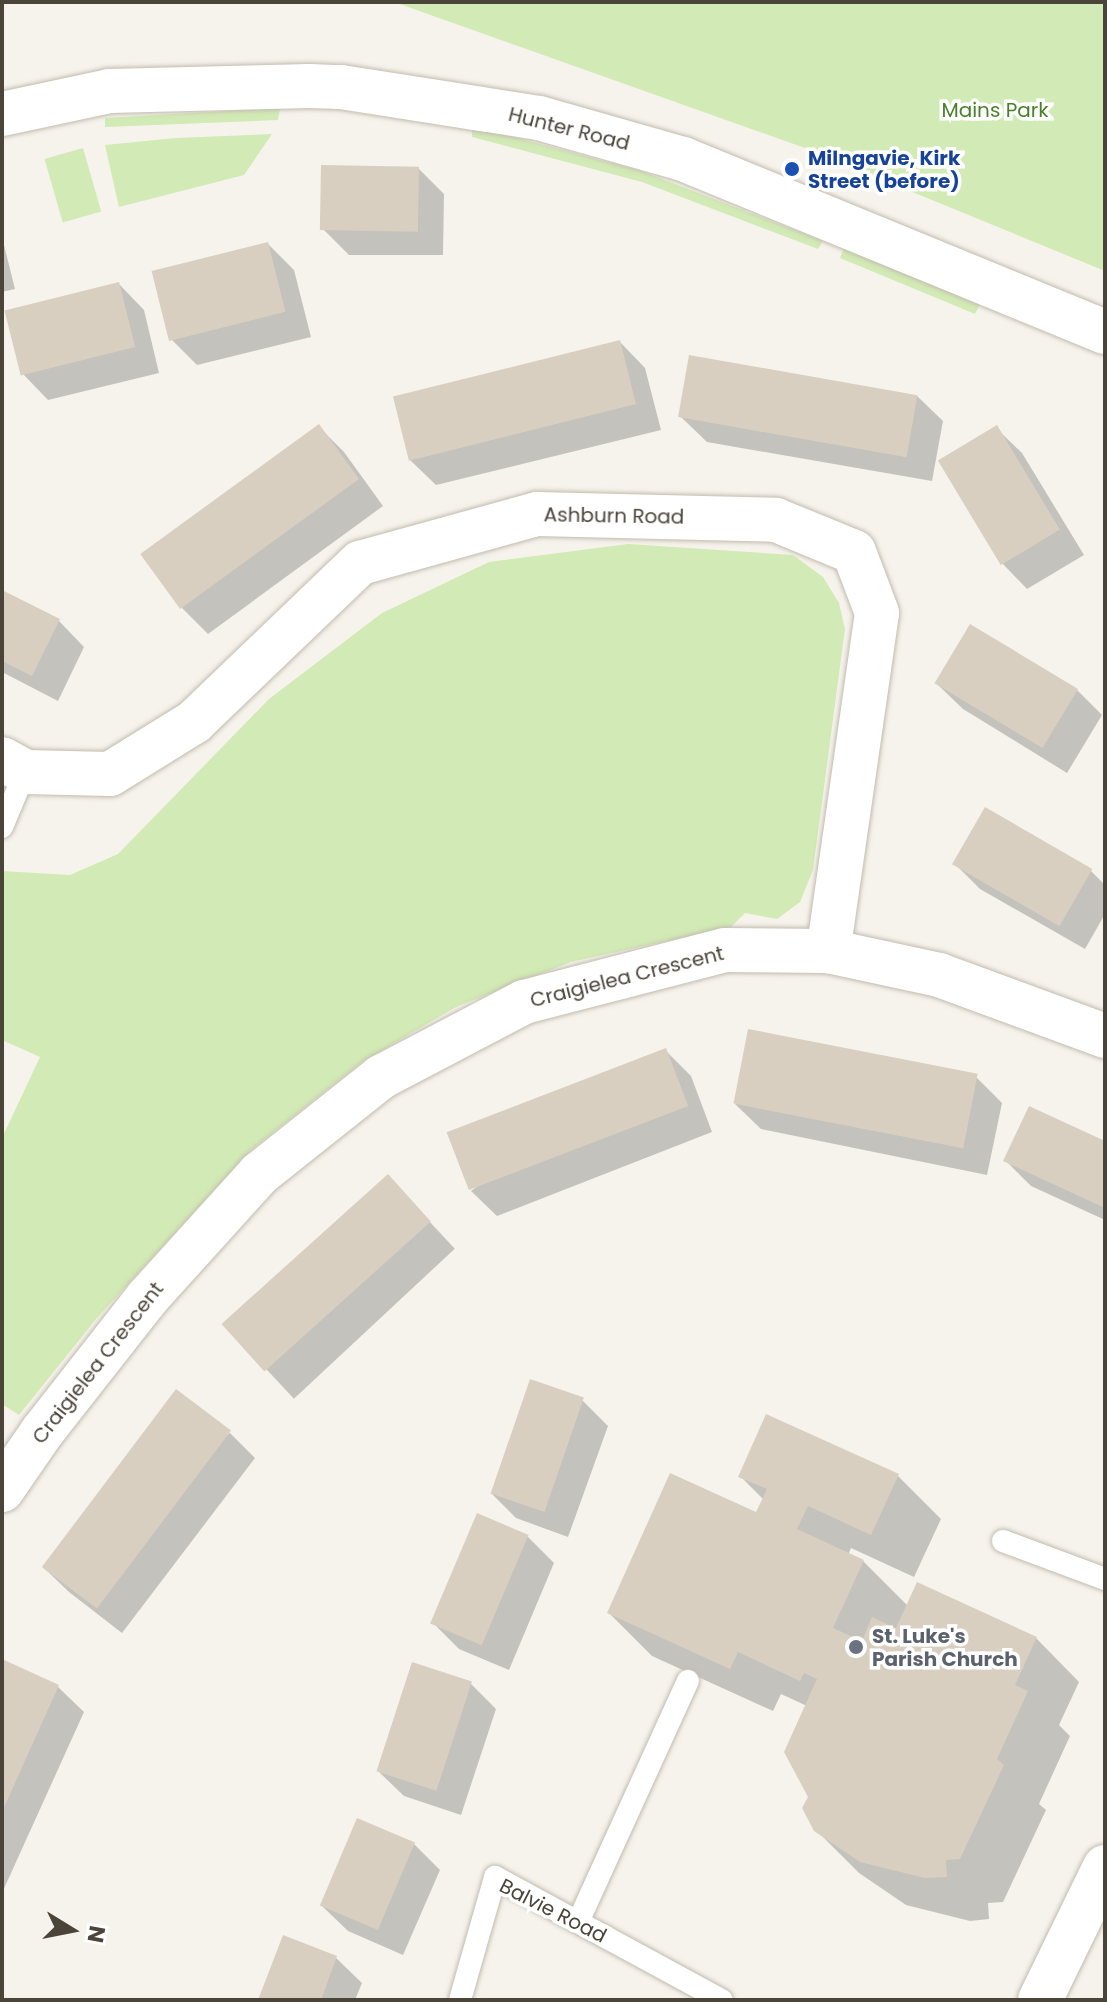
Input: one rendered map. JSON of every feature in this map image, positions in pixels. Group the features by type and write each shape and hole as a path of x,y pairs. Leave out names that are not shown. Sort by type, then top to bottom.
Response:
{"street":[{"name":"Hunter Road","path":"2,114 109,91 309,86 341,87 539,118 683,159 1105,332"},
{"name":"Ashburn Road","path":"14,765 110,774 194,722 360,563 537,514 776,520 854,552 877,613 828,951"},
{"name":"Craigielea Crescent","path":"2,1490 42,1432 148,1297 259,1174 381,1077 524,1002 725,950 828,951 939,975 1105,1036"},
{"path":"1040,2000 1105,1867"}],"lane":[{"path":"2,827 14,765"},
{"path":"1003,1541 1105,1579"},
{"path":"578,1922 688,1681"},
{"name":"Balvie Road","path":"460,2000 495,1877 722,2000"}],"green space":[{"name":"Mains Park","path":"394,2 1105,2 1105,271 805,148"},
{"path":"280,108 278,120 105,127 105,118"},
{"path":"472,126 641,171 823,241 818,249 642,182 472,137"},
{"path":"272,134 244,175 119,207 105,145"},
{"path":"83,148 101,211 63,222 45,159"},
{"path":"844,248 981,302 975,314 840,258"},
{"path":"628,544 793,555 823,577 839,603 845,629 813,870 800,902 777,919 745,913 731,927 571,962 456,1007 362,1062 251,1150 96,1319 19,1415 2,1404 2,1138 40,1057 2,1040 2,871 70,875 118,854 269,699 382,613 489,562"}],"building":[{"path":"321,165 419,167 418,232 320,230"},
{"path":"268,242 285,312 169,341 152,271"},
{"path":"119,282 135,347 21,376 5,311"},
{"path":"620,340 636,404 409,461 393,397"},
{"path":"689,355 917,395 907,457 678,417"},
{"path":"319,424 359,479 180,609 140,554"},
{"path":"997,425 1060,530 1001,565 938,461"},
{"path":"2,590 60,619 32,676 2,661"},
{"path":"970,624 1078,689 1042,748 934,683"},
{"path":"985,807 1092,869 1059,926 952,864"},
{"path":"748,1029 978,1074 963,1148 733,1104"},
{"path":"666,1048 688,1106 469,1190 447,1132"},
{"path":"1029,1106 1105,1141 1105,1208 1003,1161"},
{"path":"388,1174 431,1222 264,1371 222,1324"},
{"path":"530,1379 584,1398 545,1512 491,1493"},
{"path":"176,1389 231,1431 97,1609 42,1567"},
{"name":"St. Luke's Parish Church","path":"766,1414 899,1474 871,1535 808,1506 797,1529 864,1560 833,1628 862,1641 872,1617 896,1628 917,1582 1037,1637 1015,1685 1028,1691 997,1759 1004,1765 960,1859 946,1860 947,1877 925,1878 860,1862 814,1831 802,1808 808,1797 784,1752 817,1679 804,1673 800,1681 738,1652 730,1669 607,1613 670,1473 756,1512 767,1489 738,1477"},
{"path":"477,1513 529,1535 482,1645 430,1623"},
{"path":"2,1659 59,1685 2,1812"},
{"path":"412,1662 472,1681 436,1791 376,1771"},
{"path":"357,1818 415,1843 378,1930 320,1905"},
{"path":"283,1935 337,1956 321,2000 258,2000"}],"place":[{"name":"Milngavie, Kirk Street (before)","path":"792,169"},
{"name":"St. Luke's Parish Church","path":"856,1647"}]}
